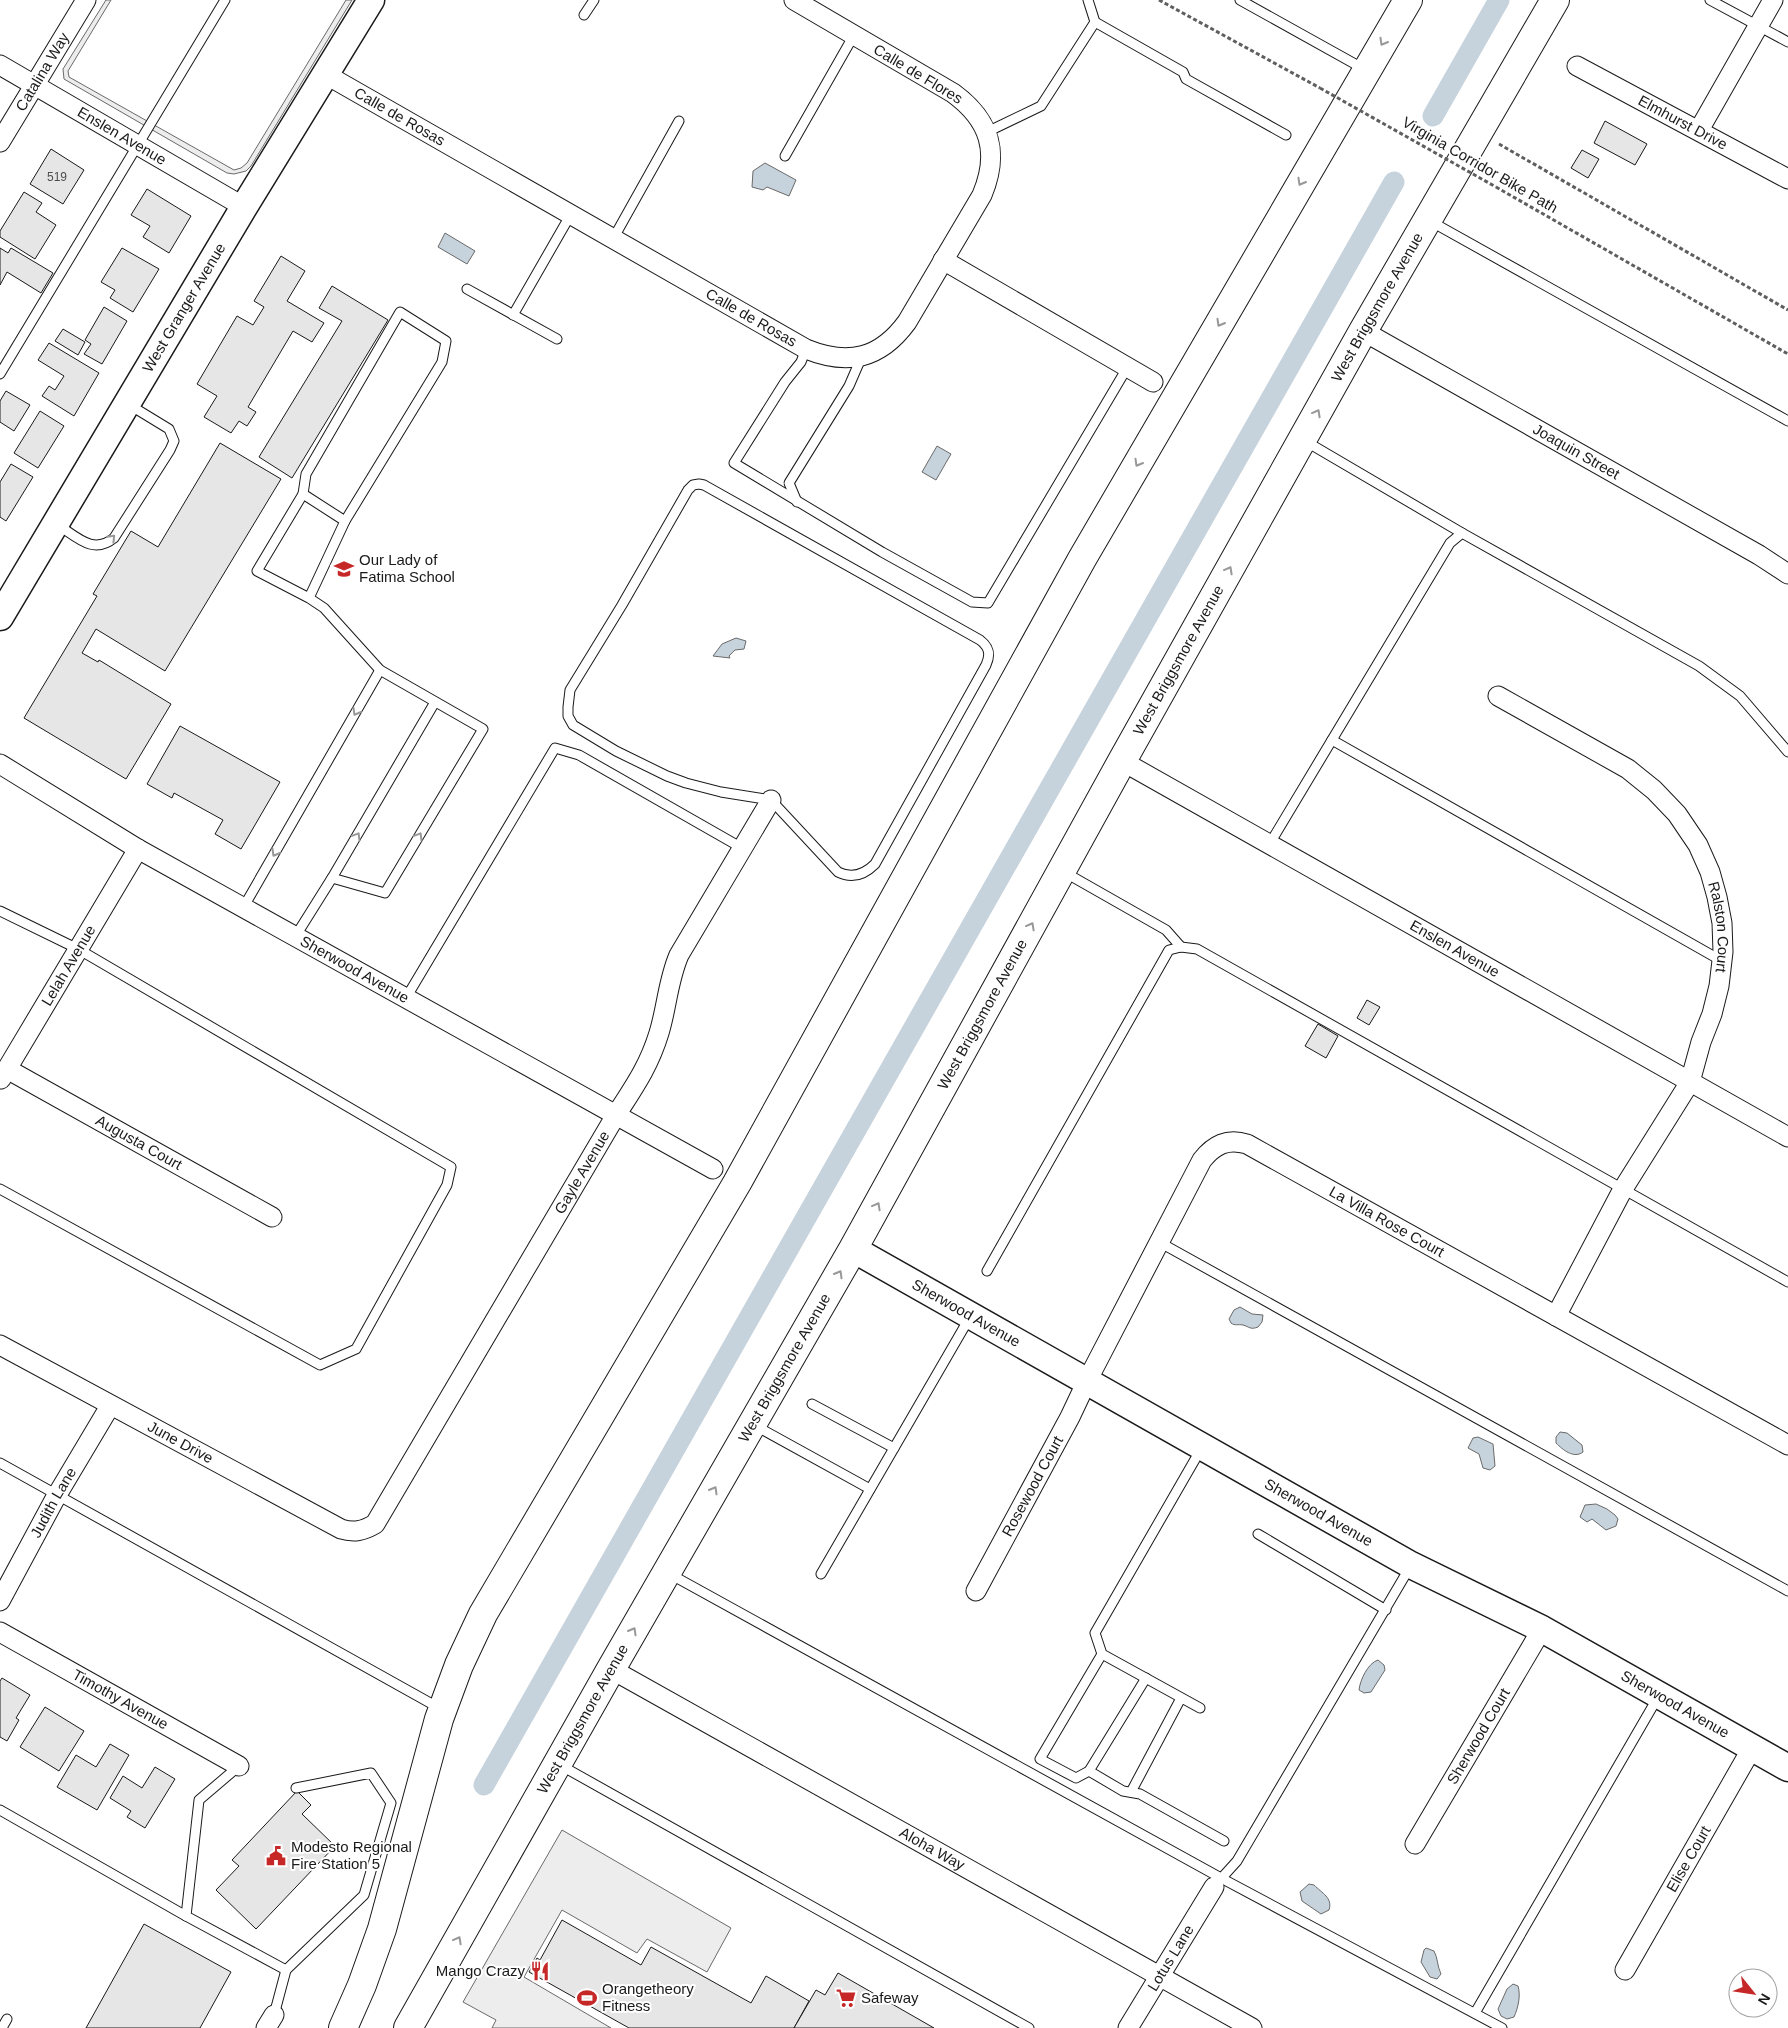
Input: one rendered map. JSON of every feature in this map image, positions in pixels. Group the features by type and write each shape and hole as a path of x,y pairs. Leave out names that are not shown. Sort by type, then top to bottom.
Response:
{"main road":[{"path":"343,2028 362,1985 382,1929 442,1710 459,1665 483,1614 738,1183 1082,559 1408,0"},
{"name":"West Briggsmore Avenue","path":"408,2028 611,1669 853,1249 1363,331 1555,0"}],"street":[{"name":"Catalina Way","path":"0,142 86,0"},
{"name":"West Granger Avenue","path":"0,617 244,207 371,0"},
{"name":"Calle de Flores","path":"794,0 953,94 968,104 978,116 987,132 990,147 991,166 989,178 982,195 943,260"},
{"path":"1699,130 1773,0"},
{"name":"Enslen Avenue","path":"0,65 244,207"},
{"name":"Elmhurst Drive","path":"1577,66 1788,179"},
{"name":"Calle de Rosas","path":"325,74 806,349 823,356 846,359 862,356 879,349 898,334 943,260"},
{"path":"943,260 1152,382"},
{"name":"Joaquin Street","path":"1363,331 1759,555 1788,574"},
{"name":"Ralston Court","path":"1498,696 1628,769 1654,790 1677,814 1698,845 1710,872 1722,923 1722,961 1719,986 1712,1014 1700,1042 1690,1082 1623,1190 1556,1316"},
{"name":"Enslen Avenue","path":"1122,762 1788,1137"},
{"name":"Sherwood Avenue","path":"0,764 138,849 713,1169"},
{"name":"Gayle Avenue","path":"363,1531 375,1524 380,1517 616,1115 644,1073 660,1033 674,966 684,943 771,800"},
{"name":"Lelah Avenue","path":"3,1075 138,849"},
{"name":"Augusta Court","path":"3,1075 272,1217"},
{"name":"La Villa Rose Court","path":"1087,1381 1202,1160 1211,1149 1223,1143 1237,1141 1247,1144 1788,1445"},
{"name":"Sherwood Avenue","path":"853,1249 1411,1565 1542,1629 1788,1768"},
{"name":"June Drive","path":"0,1346 341,1529 349,1532 363,1531"},
{"name":"Rosewood Court","path":"976,1591 1070,1417 1087,1381"},
{"name":"Judith Lane","path":"0,1601 57,1495 110,1406"},
{"name":"Sherwood Court","path":"1415,1844 1542,1629"},
{"name":"Timothy Avenue","path":"0,1632 239,1766"},
{"name":"Aloha Way","path":"611,1669 1252,2028"},
{"name":"Elise Court","path":"1625,1970 1752,1748"},
{"name":"Lotus Lane","path":"1128,2028 1218,1882"}],"lane":[{"path":"0,374 225,0"},
{"path":"584,15 594,0"},
{"path":"1088,0 1095,22 1183,72 1186,79 1286,135"},
{"path":"1240,0 1366,71"},
{"path":"1710,0 1788,42"},
{"path":"987,132 1041,106 1095,22"},
{"path":"785,156 854,35"},
{"path":"613,239 679,121"},
{"path":"513,315 571,214"},
{"path":"1428,220 1788,421"},
{"path":"467,289 557,339"},
{"path":"310,598 345,521 442,362 446,341 400,312 306,474 303,494 257,572 310,598 324,608 380,670 482,728 385,893 332,878"},
{"path":"806,349 801,362 785,382 734,463 797,502 972,602 988,603 1127,368"},
{"path":"797,502 789,483 849,386 862,356"},
{"path":"56,523 88,544 97,547 108,543 114,538 173,445 173,436 169,429 126,404"},
{"path":"1302,439 1462,533 1699,666 1740,696 1788,752"},
{"path":"693,485 704,485 980,640 985,644 989,653 986,665 869,870 853,876 838,872 771,800 721,792 667,776 616,751 573,725 568,716 570,690 622,605 688,490 693,485"},
{"path":"303,494 345,521"},
{"path":"1269,845 1450,543 1462,533"},
{"path":"243,908 380,670"},
{"path":"295,937 332,878 435,702"},
{"path":"1332,740 1722,961"},
{"path":"406,998 556,748 578,755 742,848"},
{"path":"1062,870 1166,930 1181,947"},
{"path":"0,911 78,949 451,1167 447,1185 356,1349 320,1365 0,1188"},
{"path":"987,1271 1170,950 1181,947 1197,949 1788,1282"},
{"path":"1159,1242 1788,1591"},
{"path":"821,1574 971,1315"},
{"path":"812,1404 894,1448"},
{"path":"752,1424 870,1489"},
{"path":"1200,1708 1102,1654 1094,1633 1203,1447"},
{"path":"0,1463 442,1710"},
{"path":"1258,1534 1386,1610"},
{"path":"1218,1882 1237,1861 1411,1565"},
{"path":"667,1573 1218,1882 1502,2028"},
{"path":"1102,1654 1040,1759 1076,1778 1089,1771 1146,1678"},
{"path":"1476,2013 1660,1695"},
{"path":"1131,1792 1181,1698"},
{"path":"558,1763 1029,2028"},
{"path":"186,1916 199,1800 239,1766"},
{"path":"1089,1771 1123,1791 1140,1794 1224,1841"},
{"path":"270,2022 286,1970 364,1895 392,1803 371,1773 296,1788"},
{"path":"0,1810 186,1916 286,1970"},
{"path":"2,2028 7,2019"}],"path":[{"name":"Virginia Corridor Bike Path","path":"1160,0 1496,186 1788,354"},
{"name":"Virginia Corridor Bike Path","path":"1478,133 1788,310"}],"shaded area":[{"path":"106,0 111,0 68,71 69,77 234,170 241,168 247,163 346,0 352,0 251,166 246,171 234,174 227,173 64,79 63,69"},
{"path":"765,163 796,180 789,196 767,187 763,190 752,187 753,171"},
{"path":"445,233 475,251 467,264 438,247"},
{"path":"937,446 951,454 936,480 922,472"},
{"path":"736,638 746,641 744,649 735,650 729,656 730,658 713,656 722,644"},
{"path":"1240,1307 1252,1314 1263,1315 1262,1322 1258,1327 1252,1328 1231,1323 1229,1319 1234,1310"},
{"path":"1560,1432 1567,1433 1582,1445 1583,1452 1576,1455 1572,1454 1559,1446 1556,1443 1556,1437"},
{"path":"1478,1437 1493,1444 1495,1466 1490,1470 1483,1468 1479,1454 1468,1448 1473,1438"},
{"path":"1596,1504 1615,1515 1618,1519 1616,1526 1606,1530 1592,1519 1587,1522 1580,1517 1585,1505"},
{"path":"1378,1660 1384,1665 1385,1670 1371,1692 1364,1693 1359,1690 1363,1677 1368,1668"},
{"path":"562,1830 731,1928 707,1972 647,1939 637,1953 562,1910 524,1977 611,2028 492,2028 496,2020 463,2002"},
{"path":"1309,1884 1314,1885 1326,1896 1330,1906 1329,1910 1321,1914 1302,1901 1300,1892"},
{"path":"1426,1948 1434,1951 1441,1974 1437,1979 1430,1977 1421,1962"},
{"path":"1513,1984 1518,1986 1519,2002 1514,2017 1507,2019 1501,2016 1498,2009 1507,1989"}],"building":[{"path":"1605,121 1647,144 1635,165 1594,143"},
{"path":"51,149 84,170 63,204 30,184"},
{"path":"1582,150 1599,159 1588,178 1571,168"},
{"path":"147,189 191,216 169,253 143,237 150,226 131,215"},
{"path":"24,192 42,203 36,212 56,225 35,259 0,237 0,231"},
{"path":"0,248 8,253 11,248 53,273 41,293 7,272 0,285"},
{"path":"122,248 159,269 133,312 110,298 115,290 101,282"},
{"path":"281,256 305,271 287,301 324,323 312,342 293,331 248,407 256,412 247,426 239,421 231,433 204,417 217,396 197,384 237,316 253,325 264,307 254,301"},
{"path":"332,286 388,320 292,478 259,457 342,321 319,308"},
{"path":"104,307 127,321 102,364 84,354 91,344 85,340"},
{"path":"63,329 85,342 78,355 55,341"},
{"path":"49,343 99,373 74,416 42,396 49,386 55,390 64,376 38,360"},
{"path":"6,391 30,405 14,431 0,422 0,401"},
{"path":"40,411 64,426 38,468 14,453"},
{"path":"220,443 281,479 165,671 96,629 82,653 98,662 99,660 171,704 126,779 24,718 97,596 93,594 131,531 158,547"},
{"path":"11,464 33,477 6,521 0,517 0,482"},
{"path":"180,726 280,782 241,849 215,834 223,820 174,793 172,798 147,784"},
{"path":"1367,1000 1380,1007 1369,1025 1357,1018"},
{"path":"1318,1024 1338,1036 1326,1058 1305,1046"},
{"path":"2,1678 30,1695 16,1718 19,1720 7,1741 0,1737 0,1681"},
{"path":"45,1707 84,1731 59,1771 20,1747"},
{"path":"110,1744 129,1755 97,1810 57,1787 76,1755 96,1767"},
{"path":"155,1767 175,1779 145,1828 127,1817 131,1811 110,1798 123,1776 142,1788"},
{"path":"297,1791 311,1805 302,1814 335,1846 256,1929 216,1890 239,1866 232,1860"},
{"path":"562,1920 641,1965 651,1947 751,2003 766,1976 809,2001 794,2028 629,2028 529,1972 537,1958 540,1960"},
{"path":"144,1924 231,1972 200,2028 86,2028"},
{"name":"Safeway","path":"838,1973 934,2028 794,2028 816,1990 825,1995"}],"waterway":[{"path":"1433,116 1499,0"},
{"path":"484,1785 1394,182"}],"place":[{"name":"Our Lady of Fatima School","path":"344,569"},
{"name":"Modesto Regional Fire Station 5","path":"276,1856"},
{"name":"Mango Crazy","path":"540,1971"},
{"name":"Orangetheory Fitness","path":"587,1998"},
{"name":"Safeway","path":"846,1998"}]}
